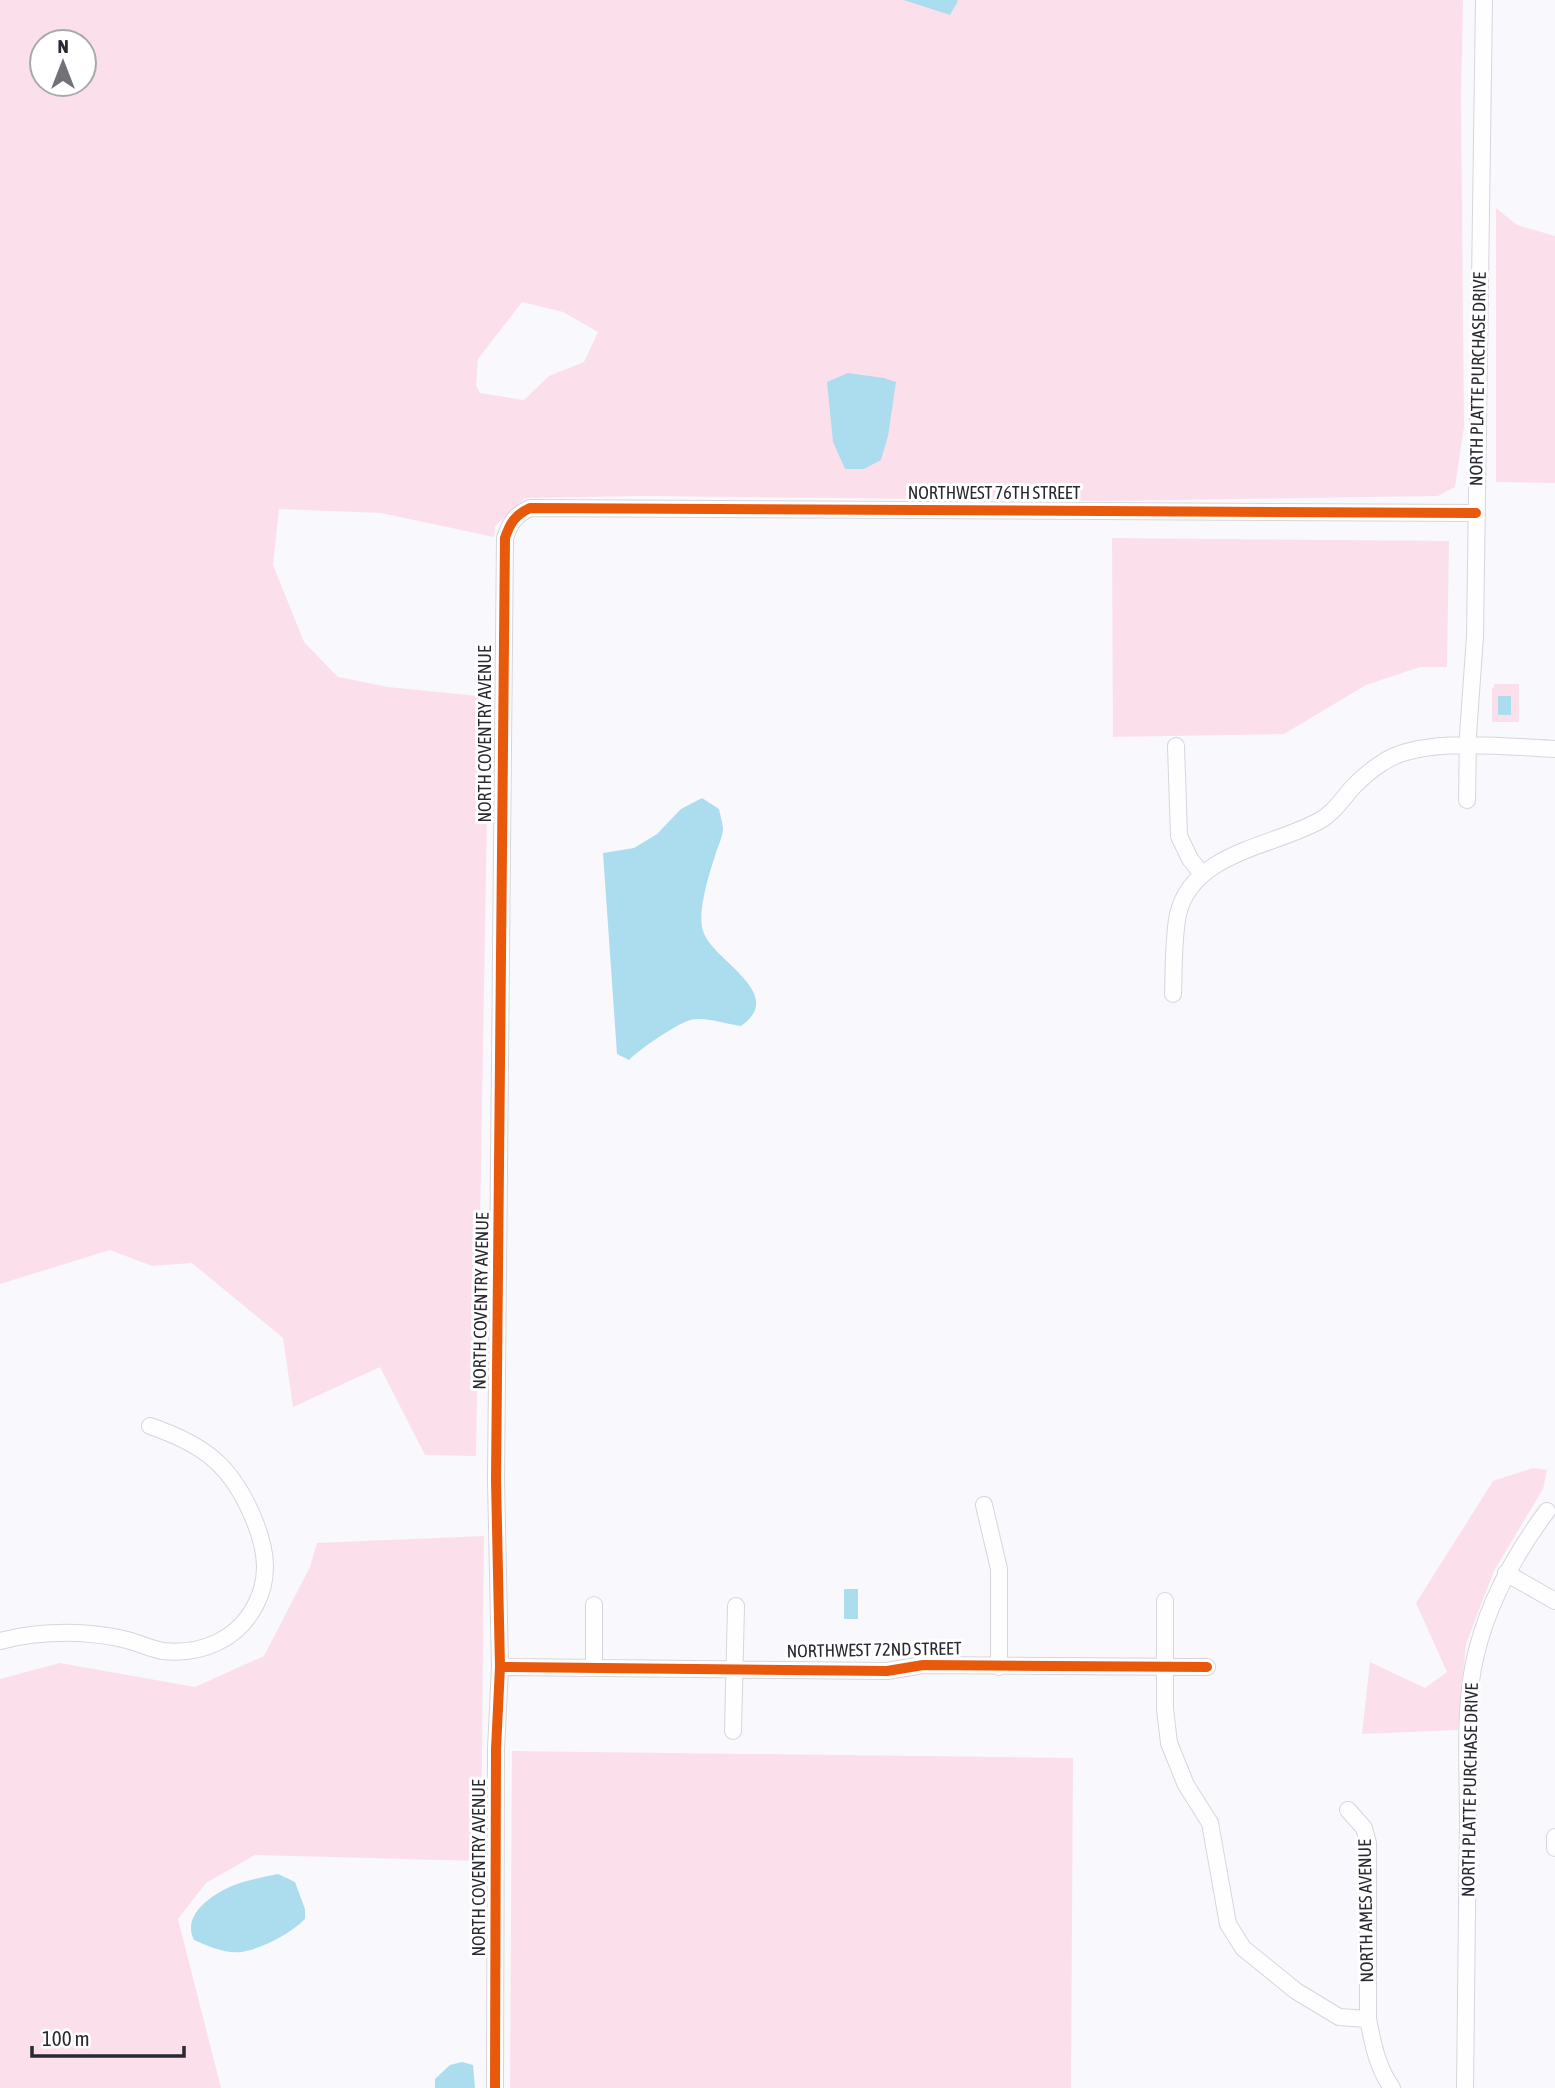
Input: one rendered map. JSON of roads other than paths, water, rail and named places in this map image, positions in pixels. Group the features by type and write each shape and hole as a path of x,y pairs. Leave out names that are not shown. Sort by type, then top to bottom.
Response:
{"street":[{"name":"NORTH PLATTE PURCHASE DRIVE","path":"1467,800 1475,636 1485,0"},
{"name":"NORTHWEST 76TH STREET","path":"515,517 530,508 1476,513"},
{"name":"NORTH COVENTRY AVENUE","path":"495,2088 496,1749 500,1667 496,1480 502,673 505,538 515,517"},
{"path":"1173,994 1175,937 1179,912 1190,889 1202,874 1223,860 1304,829 1326,817 1354,786 1383,761 1418,748 1468,746 1555,749"},
{"path":"1176,747 1179,836 1190,859 1202,874"},
{"path":"0,1640 24,1635 80,1633 126,1640 160,1650 187,1651 218,1644 238,1629 250,1615 261,1593 265,1545 248,1504 226,1470 205,1450 180,1436 150,1426"},
{"path":"984,1505 999,1569 999,1667"},
{"name":"NORTH PLATTE PURCHASE DRIVE","path":"1465,2088 1469,1729 1473,1669 1487,1617 1506,1573 1523,1543 1547,1511"},
{"path":"1506,1573 1555,1601"},
{"path":"1165,1601 1165,1709 1169,1743 1186,1785 1210,1822 1228,1924 1242,1948 1296,1991 1339,2017 1368,2019"},
{"path":"594,1605 594,1668"},
{"path":"733,1731 736,1606"},
{"name":"NORTHWEST 72ND STREET","path":"500,1667 887,1671 923,1665 1207,1667"},
{"name":"NORTH AMES AVENUE","path":"1348,1810 1364,1828 1368,1843 1368,2019 1382,2075 1392,2088"},
{"path":"1555,1837 1555,1848"}],"water":[{"path":"903,0 957,0 958,1 950,15"},
{"path":"848,373 896,382 888,436 881,460 864,469 845,469 833,442 827,382"},
{"path":"1498,696 1511,696 1511,715 1498,715"},
{"path":"702,798 719,809 723,830 705,894 703,931 719,954 752,989 756,1001 753,1014 741,1026 709,1020 690,1020 658,1038 629,1060 617,1054 603,853 634,848 657,834 681,809"},
{"path":"844,1589 858,1589 858,1619 844,1619"},
{"path":"278,1874 295,1882 305,1909 305,1919 299,1925 267,1944 242,1952 223,1951 194,1940 192,1921 212,1897 240,1883"},
{"path":"462,2062 473,2065 475,2088 435,2088 435,2079 450,2065"}]}
